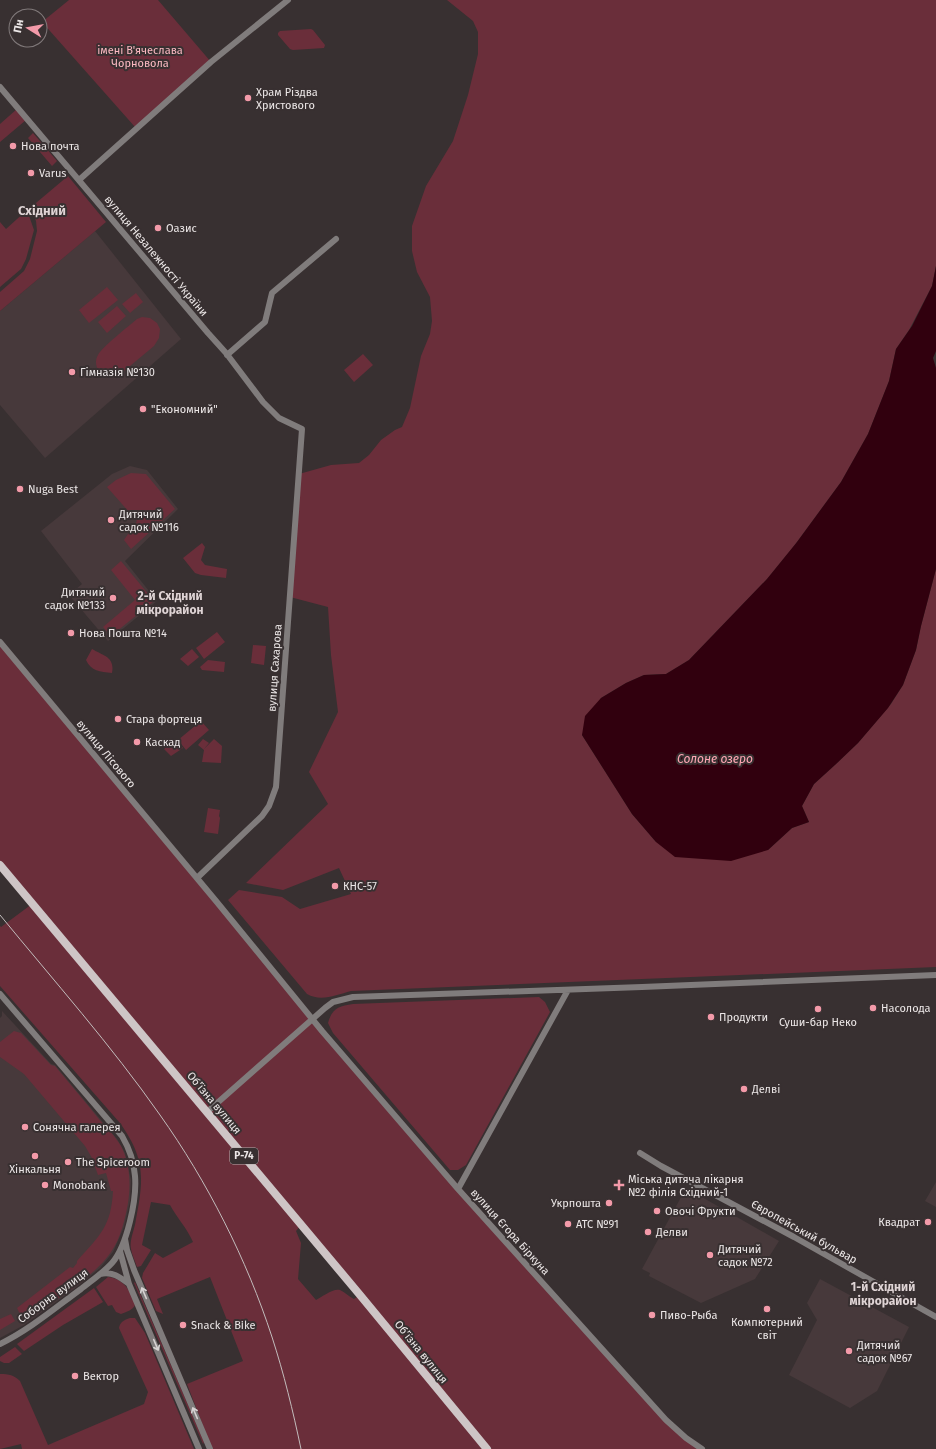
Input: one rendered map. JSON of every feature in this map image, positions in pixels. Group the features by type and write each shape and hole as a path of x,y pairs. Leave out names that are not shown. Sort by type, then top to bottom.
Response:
{"main road":[{"name":"Обʼїзна вулиця","path":"0,865 487,1449"}],"street":[{"path":"79,180 210,62 288,0"},
{"name":"вулиця Незалежності України","path":"0,87 227,355 264,402 279,418 302,429"},
{"path":"227,355 265,322 272,293 336,239"},
{"name":"вулиця Сахарова","path":"197,878 262,816 269,806 276,787 302,429"},
{"name":"вулиця Лісового","path":"0,642 312,1018"},
{"path":"207,1112 312,1018 333,1002 353,997 936,975"},
{"path":"458,1189 568,990"},
{"name":"Соборна вулиця","path":"0,994 127,1144 135,1177 134,1196 125,1238 120,1251 111,1264 58,1306 16,1335 0,1344"},
{"name":"вулиця Єгора Біркуна","path":"312,1018 458,1189 666,1420 686,1438 702,1449"},
{"name":"Європейський бульвар","path":"640,1153 936,1317"},
{"path":"125,1238 127,1250 134,1270 210,1449"},
{"path":"120,1251 129,1284 141,1309 199,1449"},
{"path":"97,1275 105,1273 114,1274 129,1284"}],"shaded area":[{"name":"Гімназія №130","path":"95,231 181,339 45,458 0,405 0,311"},
{"name":"Дитячий садок №116","path":"130,466 147,470 178,509 125,561 157,601 108,641 69,595 82,584 41,531 112,474"},
{"path":"2,1011 51,1064 55,1065 117,1139 125,1153 131,1180 130,1201 124,1227 113,1252 100,1268 24,1325 0,1338 0,1018 2,1016"},
{"path":"936,1182 936,1207 925,1201"},
{"name":"Дитячий садок №72","path":"686,1188 779,1241 755,1279 701,1303 649,1276 650,1273 642,1269"},
{"name":"Дитячий садок №67","path":"820,1279 909,1327 877,1391 850,1408 789,1375 817,1320 807,1303"}],"green space":[{"name":"імені В'ячеслава Чорновола","path":"69,0 158,0 211,62 135,127 48,29 48,17"},
{"path":"447,0 936,0 936,266 932,286 909,330 896,349 889,381 868,434 841,482 794,546 767,579 689,660 666,674 644,675 626,683 601,698 582,735 632,814 656,842 768,850 792,828 809,822 802,806 814,784 858,743 891,704 903,685 916,650 936,569 936,967 351,991 323,998 307,994 228,900 239,890 282,897 300,909 351,894 339,868 283,890 246,883 328,804 309,772 338,712 331,655 328,607 290,597 299,474 331,465 359,463 369,455 381,440 402,427 410,408 421,356 430,334 432,321 430,297 417,272 412,251 412,226 426,186 453,141 468,95 478,54 478,32 473,21"},
{"path":"311,29 325,45 324,48 293,50 290,49 278,35 280,31"},
{"path":"17,109 26,120 0,142 0,124"},
{"path":"33,133 57,161 52,166 28,138"},
{"path":"68,176 106,222 0,311 0,292 24,271 30,259 37,231 36,221 30,208"},
{"path":"27,210 34,230 26,259 21,269 0,287 0,222 6,229"},
{"path":"107,287 118,300 89,323 79,310"},
{"path":"136,293 143,302 130,313 122,304"},
{"path":"117,306 126,316 107,333 98,322"},
{"path":"142,317 150,318 157,323 160,329 159,338 154,346 118,376 108,376 100,372 96,366 96,361 100,351 137,319"},
{"path":"363,354 373,365 354,382 344,370"},
{"path":"131,473 146,474 175,509 131,549 124,540 137,521 107,487 116,480"},
{"path":"202,543 205,547 201,560 205,565 227,569 226,578 195,573 183,558"},
{"path":"121,561 154,601 111,636 103,627 135,600 111,570"},
{"path":"217,632 225,642 204,659 196,648"},
{"path":"0,642 322,1031 666,1420 702,1449 212,1449 187,1384 243,1361 210,1277 157,1299 163,1314 156,1311 142,1278 143,1273 155,1253 163,1258 193,1242 170,1205 151,1202 142,1245 151,1250 141,1266 137,1267 132,1254 131,1238 139,1205 141,1180 138,1158 134,1147 120,1123 0,986 0,926 1,927 32,904 0,865","holes":["301,1225 360,1295 354,1299 342,1291 337,1290 331,1291 316,1300 298,1279 301,1243 296,1231"]},
{"path":"253,645 266,646 264,665 251,663"},
{"path":"92,649 110,660 112,663 112,673 96,670 90,667 86,660"},
{"path":"192,649 199,657 188,666 180,659"},
{"path":"208,660 225,662 224,672 202,670 200,667"},
{"path":"201,721 209,730 186,750 178,740"},
{"path":"203,739 209,743 204,749 214,739 222,746 221,763 202,762 204,750 198,745"},
{"path":"176,740 183,748 171,756 164,749"},
{"path":"208,808 220,810 218,834 204,832"},
{"path":"539,997 545,1002 550,1012 466,1165 458,1170 450,1170 333,1033 328,1023 334,1011 340,1007 353,1004"},
{"path":"14,1031 21,1033 51,1065 55,1066 116,1139 121,1146 126,1159 129,1181 128,1203 122,1228 114,1247 104,1261 96,1270 76,1286 34,1315 27,1312 21,1316 17,1308 70,1267 73,1268 77,1261 98,1237 107,1222 110,1213 113,1191 111,1191 106,1173 98,1175 92,1158 85,1146 24,1074 0,1057 0,1042"},
{"path":"108,1277 120,1281 128,1289 135,1304 131,1310 121,1314 116,1312 112,1305 108,1306 96,1287"},
{"path":"135,1282 204,1442 203,1444 134,1283"},
{"path":"94,1288 103,1302 63,1325 24,1351 17,1344"},
{"path":"11,1314 15,1321 0,1330 0,1319"},
{"path":"130,1318 135,1318 145,1333 194,1449 22,1449 21,1444 0,1449 0,1374 11,1375 20,1381 48,1445 144,1404 148,1392 119,1328 120,1324"},
{"path":"15,1347 22,1354 9,1363 0,1361 0,1357"}],"water":[{"name":"Солоне озеро","path":"936,266 936,351 933,358 936,368 936,569 916,650 903,685 888,708 858,743 814,784 802,806 809,822 792,828 768,850 731,861 675,857 656,842 632,814 582,735 585,716 601,698 626,683 644,675 666,674 689,660 767,579 797,542 841,482 868,434 889,381 896,349 912,326 932,286"}],"tram line":[{"path":"0,915 102,1038 141,1089 177,1140 210,1194 238,1250 262,1308 284,1379 301,1449"}],"place":[{"name":"Храм Різдва Христового","path":"248,98"},
{"name":"Нова почта","path":"13,146"},
{"name":"Varus","path":"31,173"},
{"name":"Оазис","path":"158,228"},
{"name":"Гімназія №130","path":"72,372"},
{"name":"\"Економний\"","path":"143,409"},
{"name":"Nuga Best","path":"20,489"},
{"name":"Дитячий садок №116","path":"111,520"},
{"name":"Дитячий садок №133","path":"113,598"},
{"name":"Нова Пошта №14","path":"71,633"},
{"name":"Стара фортеця","path":"118,719"},
{"name":"Каскад","path":"137,742"},
{"name":"КНС-57","path":"335,886"},
{"name":"Насолода","path":"873,1008"},
{"name":"Суши-бар Неко","path":"818,1009"},
{"name":"Продукти","path":"711,1017"},
{"name":"Делві","path":"744,1089"},
{"name":"Сонячна галерея","path":"25,1127"},
{"name":"Хінкальня","path":"35,1156"},
{"name":"The Spiceroom","path":"68,1162"},
{"name":"Monobank","path":"45,1185"},
{"name":"Міська дитяча лікарня №2 філія Східний-1","path":"619,1185"},
{"name":"Укрпошта","path":"609,1203"},
{"name":"Овочі Фрукти","path":"657,1211"},
{"name":"Квадрат","path":"928,1222"},
{"name":"АТС №91","path":"568,1224"},
{"name":"Делви","path":"648,1232"},
{"name":"Дитячий садок №72","path":"710,1255"},
{"name":"Компютерний світ","path":"767,1309"},
{"name":"Пиво-Рыба","path":"652,1315"},
{"name":"Snack & Bike","path":"183,1325"},
{"name":"Дитячий садок №67","path":"849,1351"},
{"name":"Вектор","path":"75,1376"}],"district":[{"name":"Східний","path":"42,210"},
{"name":"2-й Східний мікрорайон","path":"170,603"},
{"name":"1-й Східний мікрорайон","path":"883,1294"}]}
